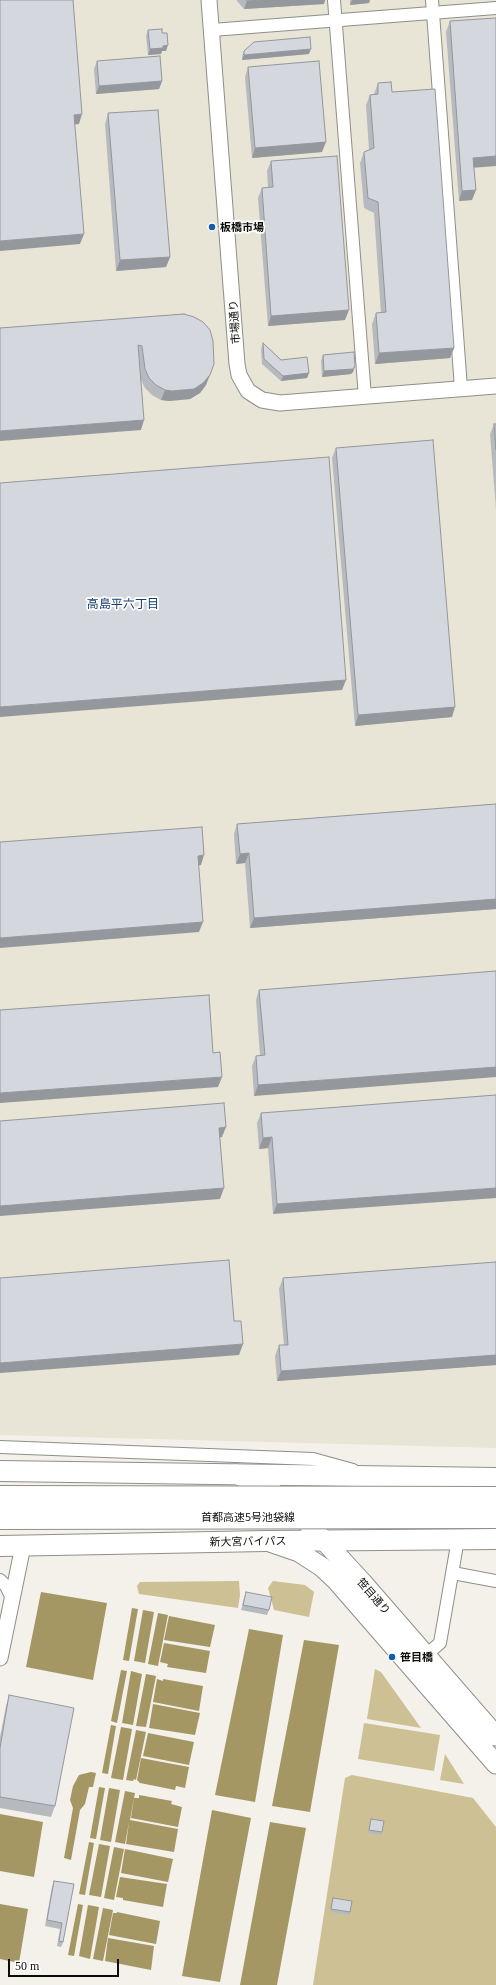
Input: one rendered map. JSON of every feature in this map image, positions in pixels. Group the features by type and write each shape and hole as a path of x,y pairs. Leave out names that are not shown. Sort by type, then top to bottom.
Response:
{"highway":[{"path":"0,1471 496,1478"},
{"name":"首都高速5号池袋線","path":"0,1497 496,1498"},
{"name":"首都高速5号池袋線","path":"0,1518 496,1517"},
{"name":"新大宮バイパス","path":"0,1546 324,1540 496,1539"}],"main road":[{"name":"笹目通り","path":"236,1474 269,1489 293,1507 426,1655 496,1736"},
{"name":"笹目通り","path":"266,1541 298,1552 322,1567 336,1580 496,1764"}],"street":[{"name":"市場通り","path":"209,0 239,375 243,384 254,396 271,402 365,397 496,386"},
{"path":"334,0 365,397"},
{"path":"432,0 461,388"},
{"path":"212,30 496,8"},
{"path":"0,1447 313,1459 372,1476"},
{"path":"426,1655 440,1643 458,1539"},
{"path":"0,1658 23,1546"},
{"path":"453,1573 496,1581"},
{"path":"0,1580 6,1586 12,1598"}],"shaded area":[{"path":"0,0 496,0 496,1448 0,1435"},
{"path":"239,1581 240,1595 238,1608 139,1594 137,1586 140,1582"},
{"path":"273,1581 305,1585 314,1592 309,1617 274,1610 268,1588"},
{"path":"41,1592 107,1603 93,1680 26,1667"},
{"path":"132,1608 138,1609 129,1661 123,1660"},
{"path":"143,1610 154,1612 145,1663 134,1661"},
{"path":"158,1613 168,1615 158,1666 148,1664"},
{"path":"169,1616 215,1625 210,1647 164,1640"},
{"path":"249,1629 283,1635 255,1802 215,1795"},
{"path":"304,1640 339,1645 310,1812 272,1806"},
{"path":"164,1643 210,1651 206,1673 167,1667 168,1664 160,1662"},
{"path":"375,1669 381,1672 421,1728 367,1719"},
{"path":"121,1670 127,1671 117,1723 111,1721"},
{"path":"131,1671 142,1674 133,1725 122,1723"},
{"path":"146,1674 156,1676 146,1727 136,1726"},
{"path":"157,1679 203,1686 199,1711 153,1702"},
{"path":"153,1704 200,1713 195,1735 149,1728"},
{"path":"364,1723 440,1735 434,1771 358,1759"},
{"path":"111,1725 116,1726 108,1774 102,1773"},
{"path":"121,1727 132,1729 123,1780 111,1778"},
{"path":"136,1730 146,1732 136,1780 134,1779 133,1781 126,1780"},
{"path":"148,1733 194,1742 189,1765 143,1756"},
{"path":"445,1754 464,1784 440,1780"},
{"path":"141,1758 189,1767 185,1788 176,1786 175,1790 140,1783 137,1780"},
{"path":"91,1772 96,1773 93,1787 89,1787 85,1804 80,1810 71,1860 64,1858 73,1808 70,1800 73,1786 79,1775"},
{"path":"352,1775 473,1798 496,1827 496,1985 313,1985 345,1778"},
{"path":"99,1787 105,1788 96,1839 90,1838"},
{"path":"109,1788 120,1790 111,1842 100,1840"},
{"path":"125,1791 135,1793 130,1820 178,1829 174,1852 126,1844 129,1822 125,1844 115,1842"},
{"path":"139,1795 172,1801 171,1804 182,1807 178,1827 131,1818 134,1798 139,1798"},
{"path":"212,1810 251,1818 220,1982 182,1976"},
{"path":"0,1814 43,1822 34,1877 0,1871"},
{"path":"270,1822 306,1828 277,1985 240,1985"},
{"path":"89,1842 94,1843 85,1895 79,1894"},
{"path":"99,1844 110,1846 101,1897 89,1895"},
{"path":"114,1847 124,1849 114,1900 104,1898"},
{"path":"125,1849 173,1859 168,1882 121,1873"},
{"path":"120,1877 167,1884 163,1907 123,1900 123,1898 116,1897"},
{"path":"0,1904 28,1909 19,1963 0,1959"},
{"path":"78,1904 83,1905 74,1956 68,1955"},
{"path":"88,1905 99,1907 90,1959 79,1956"},
{"path":"103,1908 113,1910 103,1961 93,1959"},
{"path":"117,1912 160,1921 156,1944 109,1935 113,1913"},
{"path":"108,1938 154,1946 151,1970 105,1961"}],"building":[{"path":"0,0 73,0 82,114 74,115 84,234 0,241"},
{"path":"496,18 496,156 473,158 476,190 462,191 450,21"},
{"path":"162,29 162,33 167,33 168,45 163,46 163,48 150,49 148,30"},
{"path":"310,37 311,49 244,55 244,51 254,42"},
{"path":"160,56 162,81 99,86 97,61"},
{"path":"319,61 326,142 255,148 248,67"},
{"path":"391,82 392,92 435,89 454,348 379,353 376,313 386,312 378,202 368,198 364,152 374,148 370,95 378,94 378,83"},
{"path":"158,110 170,257 120,260 108,113"},
{"path":"337,156 349,310 271,316 262,188 273,187 271,161"},
{"path":"184,314 203,322 210,330 213,341 214,364 210,375 203,383 194,389 172,391 165,390 156,385 149,378 145,369 142,346 138,345 144,420 0,431 0,328"},
{"path":"263,343 281,360 307,357 309,373 283,376 264,359"},
{"path":"354,352 355,366 353,369 324,371 323,355"},
{"path":"494,424 496,424 496,450"},
{"path":"433,440 455,707 358,715 336,448"},
{"path":"329,457 346,680 0,707 0,483"},
{"path":"496,804 496,899 254,918 249,853 240,854 237,824"},
{"path":"202,827 204,855 198,856 203,922 0,938 0,842"},
{"path":"496,971 496,1067 258,1085 256,1056 265,1055 259,990"},
{"path":"209,995 213,1053 220,1052 222,1077 0,1093 0,1010"},
{"path":"496,1095 496,1188 277,1204 272,1137 263,1138 261,1113"},
{"path":"224,1103 226,1127 219,1128 224,1188 0,1206 0,1121"},
{"path":"229,1260 234,1321 241,1321 243,1344 0,1363 0,1278"},
{"path":"496,1262 496,1355 281,1371 279,1345 288,1345 283,1278"},
{"path":"246,1592 272,1597 269,1610 243,1605"},
{"path":"9,1695 74,1708 55,1806 0,1797 0,1748"},
{"path":"371,1819 384,1821 382,1832 369,1830"},
{"path":"54,1881 74,1884 63,1942 59,1941 62,1923 47,1920"},
{"path":"333,1898 352,1901 350,1912 331,1909"}],"place":[{"name":"板橋市場","path":"212,227"},
{"name":"笹目橋","path":"392,1657"}],"district":[{"name":"高島平六丁目","path":"123,603"}]}
